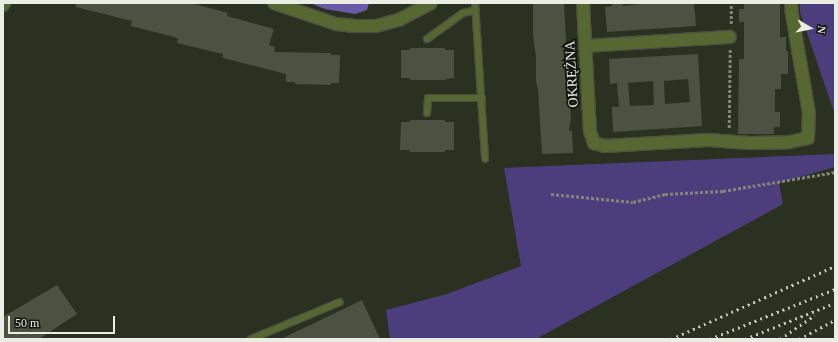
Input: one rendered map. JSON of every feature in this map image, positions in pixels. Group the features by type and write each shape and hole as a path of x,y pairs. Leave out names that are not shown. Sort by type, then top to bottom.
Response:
{"street":[{"path":"275,3 336,24 376,26 399,20 431,3"},
{"name":"OKRĘŻNA","path":"583,3 590,130 594,143 605,146 708,140 729,142"},
{"path":"729,142 789,142 808,138 809,113 791,3"},
{"path":"586,46 730,37"}],"lane":[{"path":"427,39 463,13 476,6 485,160"},
{"path":"427,113 428,98 482,98"},
{"path":"251,339 340,302"}],"path":[{"path":"729,142 731,3"},
{"path":"551,194 633,202 665,194 723,191 835,172"}],"shaded area":[{"path":"310,3 369,3 367,10 355,14 325,9"},
{"path":"800,3 835,3 835,115 800,12"},
{"path":"835,154 835,167 779,183 783,204 536,339 390,339 386,310 447,294 521,266 504,168"}],"building":[{"path":"76,3 191,3 228,13 227,16 274,29 269,45 275,47 274,52 331,53 331,55 340,55 339,83 331,83 331,85 295,84 295,82 286,82 286,74 223,58 223,54 177,43 178,38 131,26 132,21 76,7"},
{"path":"533,3 564,3 566,39 565,50 567,50 571,119 569,131 572,131 573,153 542,154 538,90 536,81 536,57 533,35"},
{"path":"612,3 623,3 623,6 648,3 694,3 696,26 607,32 605,7 612,6"},
{"path":"744,3 780,3 780,37 786,37 786,51 788,51 788,74 781,74 781,89 775,89 775,112 780,112 780,127 774,127 774,134 738,134 739,59 744,59 744,22 739,22 739,9 744,9"},
{"path":"410,48 445,48 445,50 454,50 454,78 446,80 410,80 410,78 401,78 401,50 410,50"},
{"path":"698,54 702,126 613,132 612,107 619,107 617,83 610,84 609,59","holes":["688,79 690,102 665,104 664,81","653,81 654,105 630,106 628,83"]},
{"path":"410,120 445,120 445,122 454,122 454,150 445,150 445,152 410,152 409,150 400,150 401,122 410,122"},
{"path":"57,285 77,314 39,339 3,339 3,317"},
{"path":"362,300 380,339 281,339"}],"railway":[{"path":"671,339 835,266"},
{"path":"710,339 835,289"},
{"path":"745,339 835,303"},
{"path":"780,339 815,315"},
{"path":"799,339 835,320"}]}
